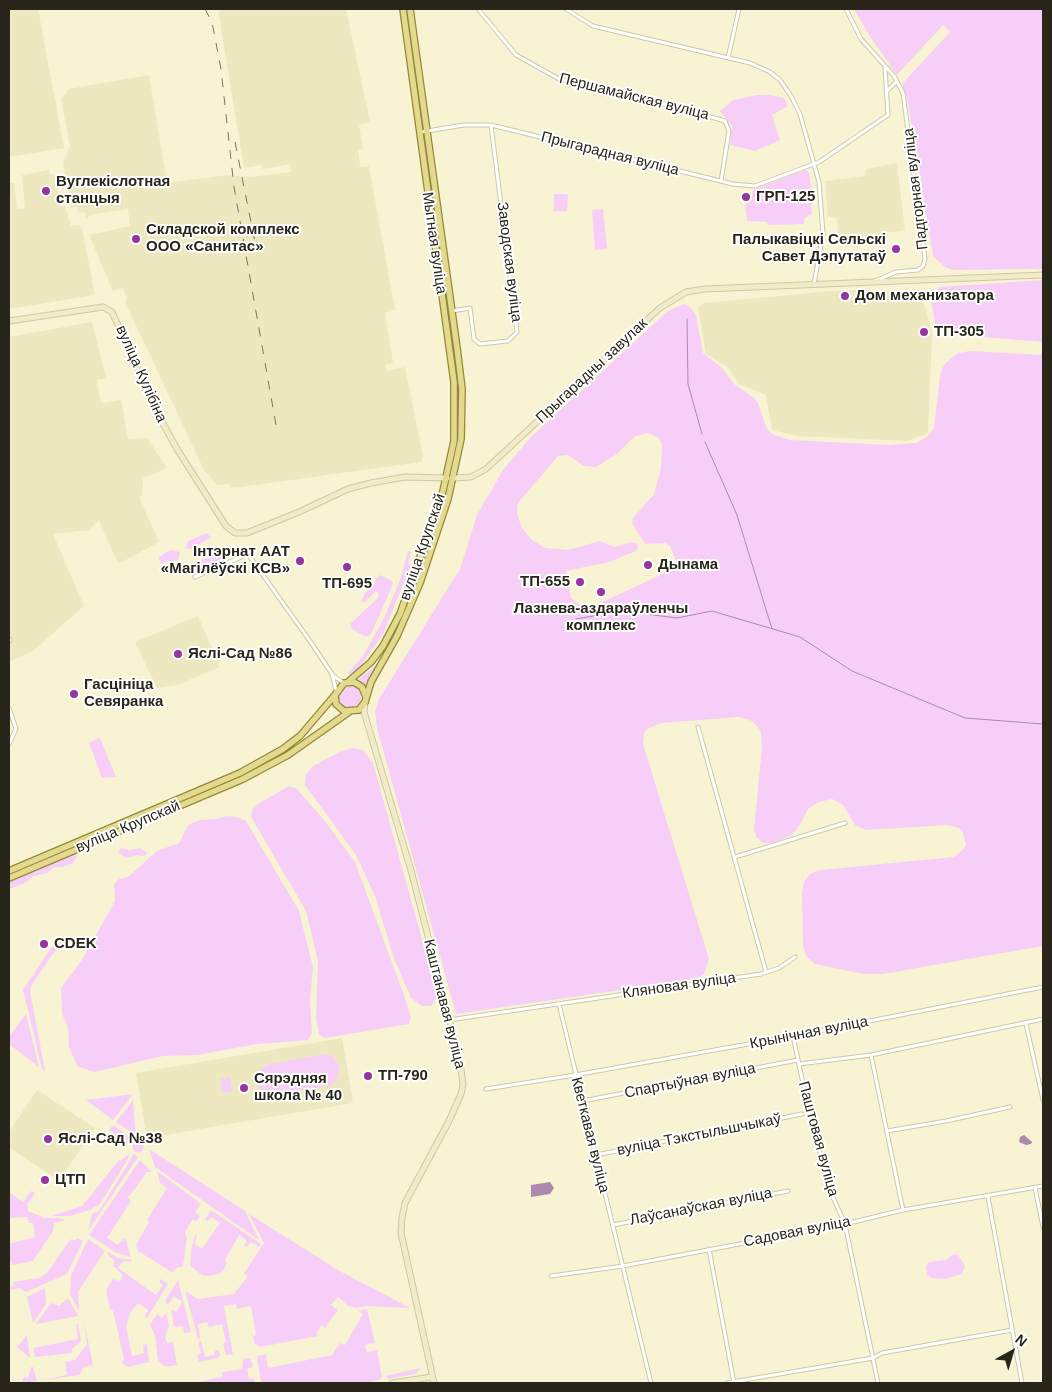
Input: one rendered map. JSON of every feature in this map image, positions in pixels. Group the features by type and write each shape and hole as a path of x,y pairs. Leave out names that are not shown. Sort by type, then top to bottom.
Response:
{"main road":[{"name":"Мытная вуліца","path":"403,9 452,311 462,389 461,438 454,478"},
{"name":"Мытная вуліца","path":"410,9 454,382 454,441 447,478"},
{"path":"870,283 1043,275"},
{"name":"Падгорная вуліца","path":"714,289 870,283"},
{"name":"Прыгарадны завулак","path":"454,478 480,474 667,302 686,292 714,289"},
{"name":"вуліца Кулібіна","path":"9,320 103,307 112,312 161,420 226,526"},
{"name":"вуліца Крупскай","path":"226,526 235,533 247,533 299,512 348,488 406,477 447,478 400,614 370,662 346,682"},
{"path":"447,478 454,478"},
{"name":"вуліца Крупскай","path":"365,699 371,682 410,609 454,478"},
{"path":"346,682 358,684 365,699 364,712 352,712 336,704 336,692 346,682"},
{"name":"вуліца Крупскай","path":"9,871 240,773 283,749 300,736 336,692"},
{"path":"352,712 365,699"},
{"name":"вуліца Крупскай","path":"9,878 243,779 288,755 352,712"},
{"name":"Каштанавая вуліца","path":"364,712 412,874 460,1061 461,1094 405,1203 401,1233 434,1383"},
{"path":"392,1383 432,1377"}],"street":[{"name":"Першамайская вуліца","path":"478,9 516,55 559,79 672,106 725,121 729,131 721,181"},
{"path":"566,9 593,26 764,68 784,85 800,114 815,164 823,224 814,285"},
{"path":"728,58 738,9"},
{"path":"846,9 860,39 897,80 886,92"},
{"path":"885,68 886,92"},
{"name":"Падгорная вуліца","path":"870,283 896,272 918,270 924,263 906,109 897,80"},
{"name":"Прыгарадная вуліца","path":"424,131 464,125 498,126 721,181 755,186 815,164 888,116 886,92"},
{"name":"Заводская вуліца","path":"452,311 470,308 474,339 480,344 508,341 518,332 491,125"},
{"path":"194,577 248,554 332,674 336,692"},
{"path":"332,674 346,682"},
{"path":"9,708 16,728 9,744"},
{"path":"698,727 766,972"},
{"path":"735,857 845,823"},
{"name":"Кляновая вуліца","path":"449,1020 766,972 779,968 795,957"},
{"name":"Крынічная вуліца","path":"486,1089 793,1036 1043,988"},
{"name":"Кветкавая вуліца","path":"559,1004 651,1383"},
{"path":"1043,1019 1026,1024 1043,1100"},
{"name":"Паштовая вуліца","path":"799,1064 871,1055 1026,1024"},
{"name":"Паштовая вуліца","path":"793,1036 809,1112 834,1202 845,1224 878,1383"},
{"path":"871,1055 903,1210"},
{"name":"Спартыўная вуліца","path":"582,1101 798,1060"},
{"path":"887,1131 946,1122 1010,1107"},
{"name":"вуліца Тэкстыльшчыкаў","path":"596,1155 802,1114"},
{"name":"Садовая вуліца","path":"551,1276 623,1266 845,1224 903,1210 988,1197 1043,1186"},
{"path":"1035,1188 1043,1227"},
{"name":"Лаўсанаўская вуліца","path":"613,1225 788,1191"},
{"path":"988,1197 1022,1383"},
{"path":"709,1249 734,1383"},
{"path":"727,1383 873,1358 882,1353 1012,1330"}],"shaded area":[{"path":"9,9 38,9 64,148 9,157"},
{"path":"218,9 346,9 370,122 359,125 363,149 358,150 360,165 361,167 369,166 395,310 385,313 393,363 385,365 386,371 405,367 423,456 421,462 241,487 230,488 229,484 217,485 204,470 125,302 127,299 123,288 113,291 89,235 130,226 128,209 90,215 86,219 84,212 78,213 77,206 71,208 63,162 70,147 61,99 69,89 149,75 167,183 228,175 250,177 292,172 290,164 263,169 262,165 244,168"},
{"path":"854,9 1043,9 1043,269 952,270 945,267 933,256 908,103 902,84 950,32 943,25 897,75 869,35"},
{"path":"757,95 784,98 788,106 772,115 780,140 755,151 730,145 732,126 720,111 733,100"},
{"path":"897,163 905,230 841,240 840,235 838,235 837,218 828,217 825,181 865,176 866,169"},
{"path":"49,170 50,174 55,175 60,206 65,206 71,226 79,225 82,228 95,295 9,309 9,183 14,183 17,209 25,208 22,175"},
{"path":"805,170 809,172 813,203 811,205 812,214 804,218 804,224 768,225 767,222 747,221 745,205 751,201 753,190"},
{"path":"554,194 568,194 567,211 554,211"},
{"path":"603,209 607,249 595,250 592,210"},
{"path":"1043,280 1043,342 947,334 942,332 935,324 931,299 939,287"},
{"path":"844,290 921,291 932,333 928,433 908,441 797,436 772,430 766,395 739,384 729,368 706,354 698,307 704,303"},
{"path":"684,304 691,308 696,316 703,353 722,368 734,384 753,397 758,403 766,427 772,434 790,440 889,445 916,443 927,437 934,428 940,376 944,365 951,358 959,353 970,351 1043,355 1043,946 883,974 863,974 815,964 806,956 803,946 802,893 804,882 810,874 820,870 954,857 966,845 963,833 959,828 948,825 866,830 855,825 843,805 832,799 819,802 808,809 797,830 790,836 772,843 763,843 756,837 754,830 762,747 761,732 757,726 752,721 739,717 661,723 647,729 644,733 643,744 709,959 704,974 696,979 456,1014 377,728 375,711 379,699 460,569 477,515 503,470 530,438 668,311","holes":["648,433 659,438 662,444 661,469 654,494 633,518 632,523 645,544 665,543 670,546 677,563 671,570 607,600 582,606 571,598 566,571 609,562 636,551 638,548 637,544 631,542 615,547 600,541 568,550 545,548 532,540 522,528 517,514 518,503 558,456 568,455 584,466 596,467 617,454 635,436"]},
{"path":"92,322 106,378 97,380 101,403 121,400 128,439 147,438 167,468 143,478 142,496 139,497 159,542 118,564 99,520 89,530 53,534 84,606 33,651 9,662 9,337"},
{"path":"207,533 211,538 190,549 186,548 188,541"},
{"path":"170,550 180,552 178,560 160,563 159,557"},
{"path":"227,551 230,552 229,556 200,569 195,568 193,565 202,559"},
{"path":"408,551 411,552 408,564 411,565 383,634 357,671 350,675 348,673 363,656 385,616 400,580"},
{"path":"380,575 392,581 393,584 371,634 366,637 352,629 350,624 378,598 379,593 376,591 364,603 361,601"},
{"name":"Яслі-Сад №86","path":"198,616 220,667 177,685 157,688 135,642"},
{"path":"376,665 366,686 358,680"},
{"path":"350,686 358,689 361,697 358,705 350,708 342,705 339,697 342,689"},
{"path":"100,738 116,777 102,778 89,743"},
{"path":"352,748 363,750 373,763 437,993 436,999 431,1006 422,1006 411,998 393,956 375,896 356,855 305,785 306,774 313,766"},
{"path":"289,786 296,788 325,821 355,862 405,998 411,1018 409,1024 325,1038 319,1034 316,1019 318,961 306,911 251,817 252,810 258,804"},
{"path":"226,816 237,817 246,821 299,911 313,967 310,1001 312,1033 308,1040 257,1044 197,1055 163,1056 94,1072 77,1066 69,1047 68,1027 62,1014 61,988 82,960 115,901 114,885 119,879 128,877 157,851 179,843 188,825 200,820"},
{"path":"121,848 129,850 140,848 147,853 145,856 137,855 126,858 118,852"},
{"path":"74,854 77,857 73,863 62,867 54,867 48,873 33,876 27,882 9,889 9,882"},
{"path":"53,945 57,948 31,986 30,991 45,1071 42,1069 23,990"},
{"path":"26,1014 39,1067 9,1044 9,1037"},
{"name":"Сярэдняя школа № 40","path":"342,1038 353,1103 147,1138 136,1073"},
{"path":"325,1054 333,1057 340,1067 337,1079 331,1085 272,1095 264,1093 259,1087 258,1074 266,1065"},
{"path":"230,1077 232,1092 222,1093 220,1079"},
{"name":"Яслі-Сад №38","path":"37,1090 95,1128 59,1181 9,1147 9,1132"},
{"path":"133,1094 113,1120 86,1100"},
{"path":"133,1100 136,1136 116,1122"},
{"path":"113,1125 134,1140 130,1145 109,1130"},
{"path":"1024,1135 1032,1142 1031,1144 1026,1145 1019,1142 1020,1137"},
{"path":"138,1141 144,1147 138,1153 132,1147"},
{"path":"149,1149 245,1211 259,1240 155,1167"},
{"path":"134,1154 138,1157 88,1231 92,1214 99,1211"},
{"path":"127,1155 129,1157 100,1204 90,1210 70,1216 52,1216 82,1206 119,1160 121,1161"},
{"path":"140,1160 152,1172 147,1172 128,1198 131,1201 107,1238 118,1245 124,1238 131,1257 117,1253 89,1235"},
{"path":"157,1171 201,1204 195,1212 200,1216 196,1222 193,1219 185,1232 187,1238 183,1266 176,1268 173,1273 138,1251 136,1245 149,1222 147,1220 167,1188 160,1183"},
{"path":"550,1182 554,1188 550,1194 531,1197 531,1185"},
{"path":"31,1191 35,1193 27,1205 28,1211 45,1218 66,1220 54,1223 53,1231 33,1261 12,1265 9,1262 9,1243 35,1237 33,1223 29,1223 27,1217 9,1218 9,1192 23,1202"},
{"path":"211,1210 261,1244 259,1247 251,1242 247,1247 244,1245 247,1241 239,1235 225,1260 227,1263 223,1271 219,1274 206,1276 190,1266 191,1250 195,1235 197,1236 195,1244 202,1249 220,1223 211,1217 208,1221 205,1219"},
{"path":"249,1214 338,1270 410,1308 366,1306 356,1308 348,1306 338,1297 331,1305 338,1310 325,1328 321,1325 316,1334 318,1336 260,1347 254,1343 253,1336 256,1335 251,1306 237,1309 236,1304 224,1306 233,1354 226,1355 223,1344 226,1342 222,1324 209,1327 207,1322 198,1324 200,1338 198,1339 185,1291 198,1299 234,1294 248,1276 244,1273 264,1243"},
{"path":"77,1238 83,1241 67,1274 26,1292 19,1288 9,1290 9,1287 14,1286 13,1282 39,1278 46,1274 71,1239 75,1241"},
{"path":"88,1239 105,1251 78,1292 79,1311 70,1294 71,1275"},
{"path":"108,1252 118,1258 132,1260 131,1262 123,1261 118,1268 156,1295 163,1285 159,1282 161,1279 168,1284 147,1318 144,1317 148,1310 138,1303 130,1313 126,1326 132,1356 144,1353 143,1345 147,1344 149,1362 128,1367 122,1363 124,1359 106,1290 113,1279 120,1281 123,1275 113,1266 115,1261 107,1254"},
{"path":"953,1254 958,1255 965,1266 962,1274 945,1279 931,1278 927,1275 926,1266 929,1262 946,1260"},
{"path":"178,1280 191,1332 184,1333 183,1326 174,1327 171,1309 176,1312 182,1302 174,1296 168,1305 165,1301"},
{"path":"45,1288 46,1304 33,1323 27,1297"},
{"path":"68,1298 78,1316 36,1324 51,1303 59,1306"},
{"path":"367,1309 375,1343 365,1345 367,1352 377,1350 382,1377 379,1380 363,1383 261,1383 257,1356 266,1354 268,1368 332,1355 340,1343 345,1345 363,1314 358,1311"},
{"path":"166,1313 169,1326 165,1337 167,1343 173,1342 177,1365 170,1366 164,1366 158,1360 155,1335 150,1325 157,1314 162,1318"},
{"path":"84,1321 93,1365 84,1367 79,1375 39,1381 67,1375 65,1362 75,1360 87,1344"},
{"path":"78,1323 81,1341 72,1349 72,1353 35,1357 33,1348 78,1339 76,1324"},
{"path":"27,1335 30,1358 17,1347"},
{"path":"201,1341 205,1357 214,1355 215,1351 218,1350 220,1355 218,1358 199,1362 197,1355 201,1353 198,1342"},
{"path":"243,1359 251,1359 253,1367 247,1369 249,1379 254,1378 255,1383 193,1383 222,1377 222,1372 242,1369"},
{"path":"31,1367 33,1367 37,1381 22,1383 24,1377 28,1378"},
{"path":"421,1368 415,1374 389,1379 385,1376"}],"waterway":[{"path":"687,319 688,384 702,434"},
{"path":"705,442 737,515 772,629"},
{"path":"576,619 622,611 677,618 712,611 800,637 852,671 965,718 1043,724"}],"railway":[{"path":"205,9 212,22 221,69 234,187 276,425"},
{"path":"235,142 256,247"}],"place":[{"name":"Вуглекіслотная станцыя","path":"46,191"},
{"name":"ГРП-125","path":"746,197"},
{"name":"Складской комплекс ООО «Санитас»","path":"136,239"},
{"name":"Палыкавіцкі Сельскі Савет Дэпутатаў","path":"896,249"},
{"name":"Дом механизатора","path":"845,296"},
{"name":"ТП-305","path":"924,332"},
{"name":"Інтэрнат ААТ «Магілёўскі КСВ»","path":"300,561"},
{"name":"Дынама","path":"648,565"},
{"name":"ТП-695","path":"347,567"},
{"name":"ТП-655","path":"580,582"},
{"name":"Лазнева-аздараўленчы комплекс","path":"601,592"},
{"name":"Яслі-Сад №86","path":"178,654"},
{"name":"Гасцініца Севяранка","path":"74,694"},
{"name":"CDEK","path":"44,944"},
{"name":"ТП-790","path":"368,1076"},
{"name":"Сярэдняя школа № 40","path":"244,1088"},
{"name":"Яслі-Сад №38","path":"48,1139"},
{"name":"ЦТП","path":"45,1180"}]}
